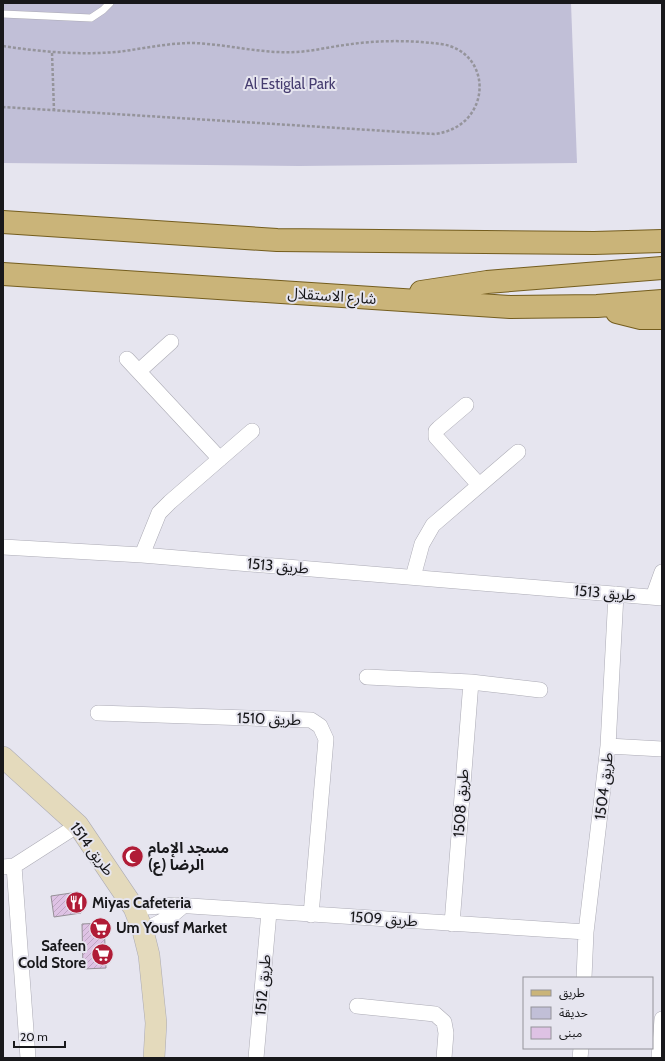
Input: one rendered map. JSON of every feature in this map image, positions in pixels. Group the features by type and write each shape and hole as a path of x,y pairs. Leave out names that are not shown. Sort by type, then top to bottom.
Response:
{"main road":[{"path":"3,222 277,240 594,243 662,241"},
{"path":"594,243 662,226"},
{"path":"374,299 487,282 662,268"},
{"name":"شارع الاستقلال","path":"3,274 510,307 597,306 662,301"},
{"path":"597,306 641,318 662,318"}],"street":[{"path":"139,371 171,342"},
{"path":"127,359 220,459"},
{"path":"466,405 439,428 436,437 479,486"},
{"path":"142,555 160,513 170,502 252,431"},
{"path":"413,577 422,544 433,525 518,452"},
{"name":"طريق 1513","path":"3,547 142,555 658,597 662,572"},
{"name":"طريق 1504","path":"584,977 586,932 608,746 616,594"},
{"path":"367,678 471,682 540,690"},
{"name":"طريق 1508","path":"452,924 471,682"},
{"name":"طريق 1510","path":"98,713 311,720 320,726 326,739 311,915"},
{"path":"608,746 662,749"},
{"name":"طريق 1514","path":"3,756 78,825 134,908 143,931 149,955 156,1023 154,1058"},
{"path":"28,1058 8,867 78,825"},
{"name":"طريق 1509","path":"134,908 167,905 586,932"},
{"path":"143,931 170,917 183,906"},
{"name":"طريق 1512","path":"256,1058 270,912"},
{"path":"357,1006 436,1014 444,1022 446,1033 444,1058"},
{"path":"659,1058 662,1018"}],"lane":[{"path":"3,14 91,18 110,3"}],"path":[{"path":"3,46 52,52 90,53 118,52 161,45 192,43 279,53 373,42 420,42 443,44 462,52 475,68 480,88 475,108 466,121 454,130 434,134 3,107"},
{"path":"52,52 54,110"}],"green space":[{"name":"Al Estiglal Park","path":"3,3 571,3 577,163 299,166 3,163"}],"building":[{"path":"78,892 81,913 54,917 51,896"},
{"path":"104,923 106,968 83,969 82,924"}],"place":[{"name":"مسجد الإمام الرضا (ع)","path":"132,857"},
{"name":"Miyas Cafeteria","path":"76,903"},
{"name":"Um Yousf Market","path":"101,928"},
{"name":"Safeen Cold Store","path":"102,955"}]}
